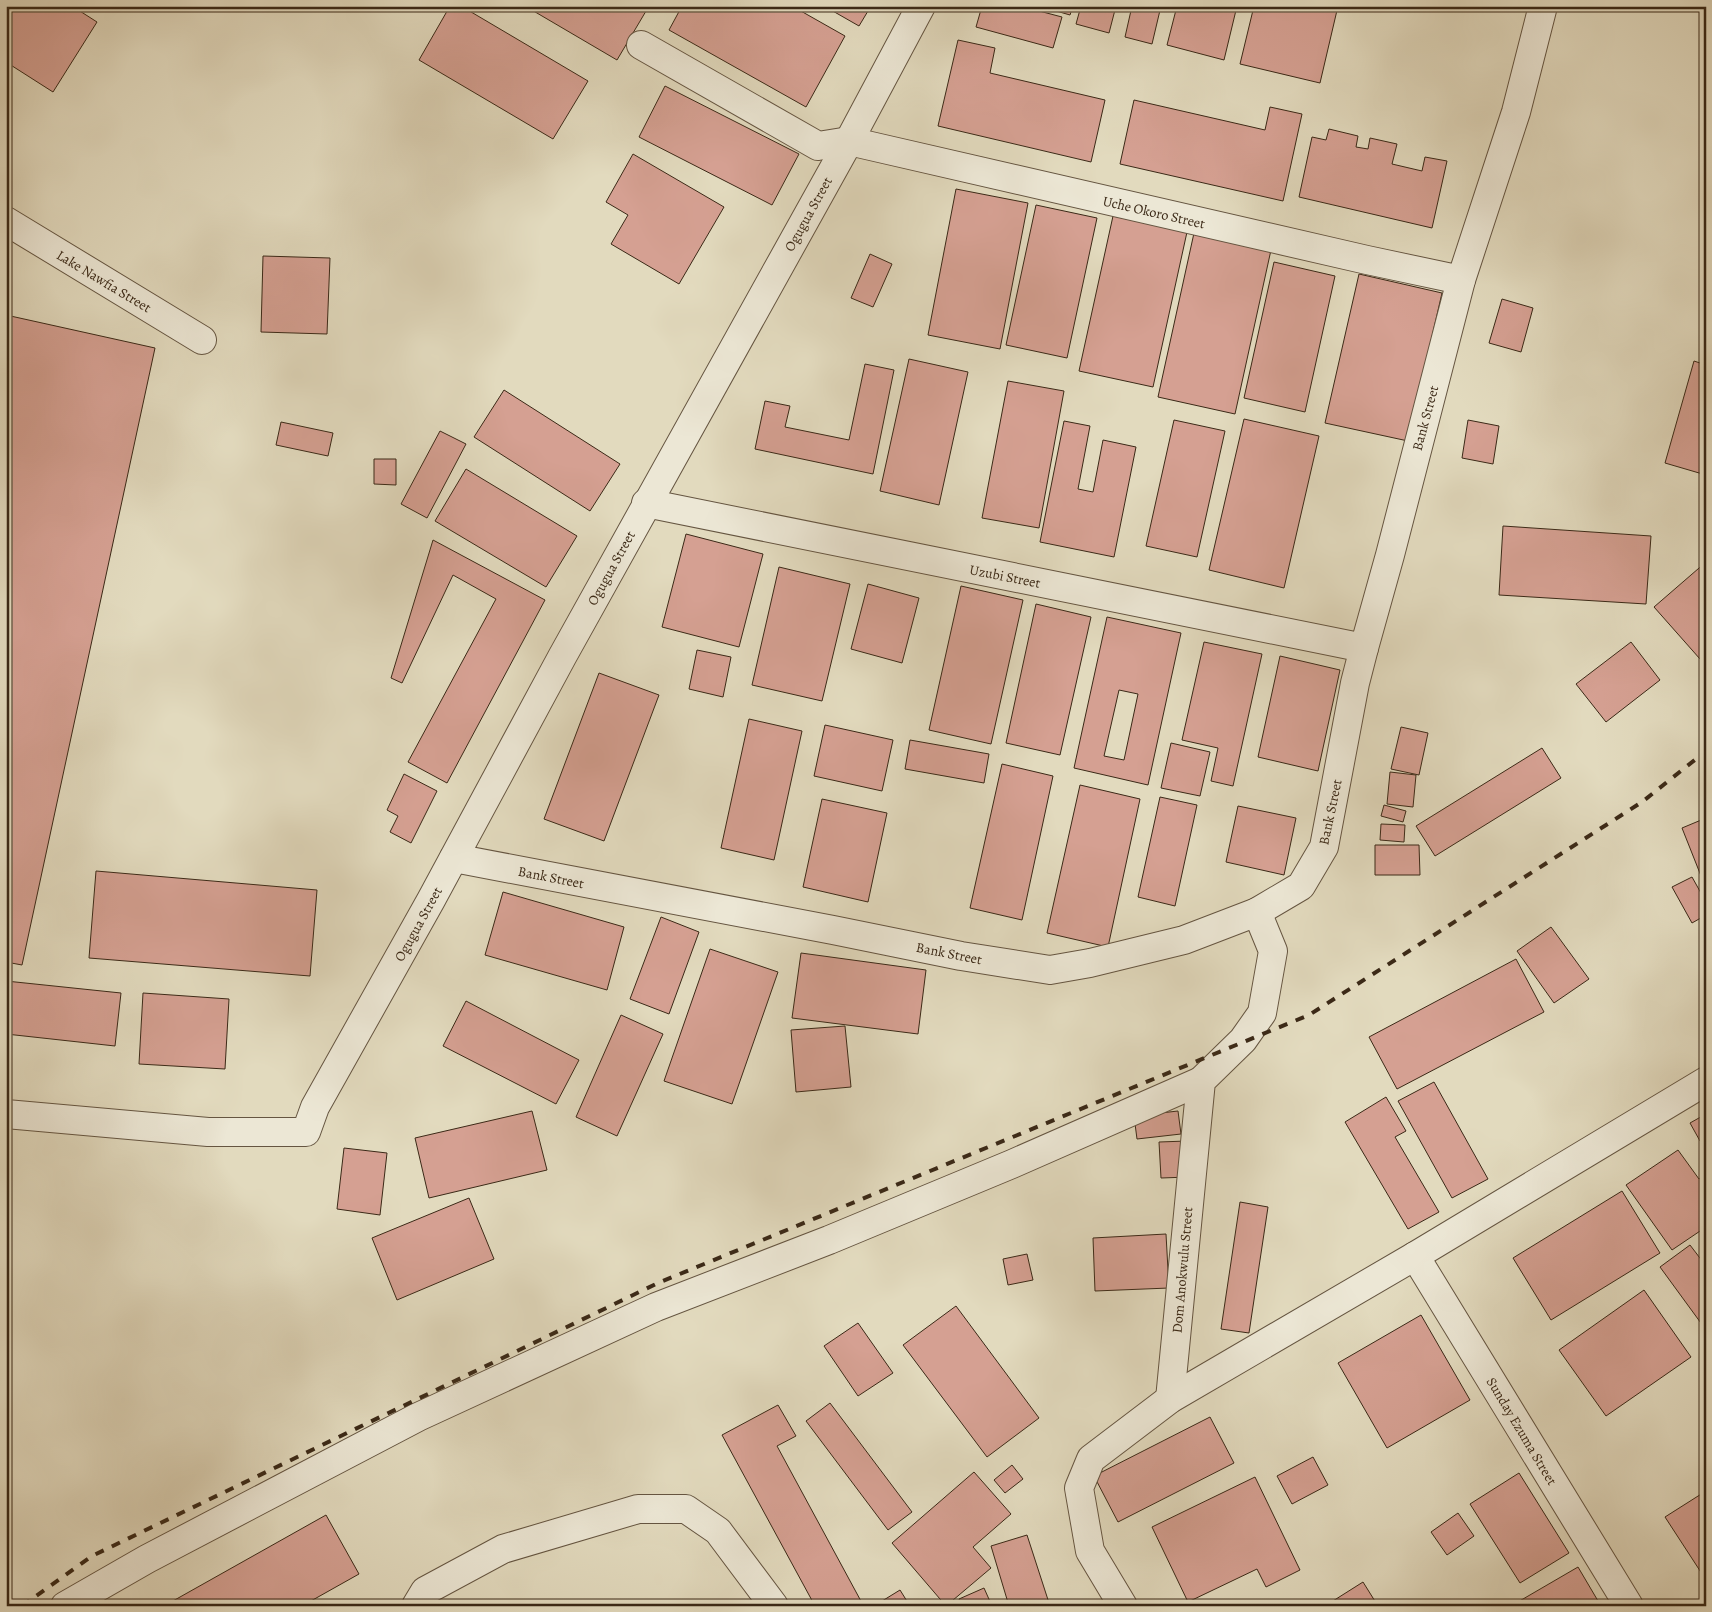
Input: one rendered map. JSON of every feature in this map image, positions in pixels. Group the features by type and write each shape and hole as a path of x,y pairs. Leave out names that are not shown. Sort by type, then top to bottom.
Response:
{"street":[{"name":"Ogugua Street","path":"6,1114 208,1132 306,1132 315,1108 454,858 646,503 849,141 921,6"},
{"name":"Bank Street","path":"454,858 961,956 1050,970 1090,963 1184,940 1257,912 1301,886 1324,847 1355,683 1364,648 1461,280 1516,112 1542,6"},
{"path":"641,45 818,146 849,141"},
{"name":"Uche Okoro Street","path":"849,141 1461,280"},
{"name":"Lake Nawfia Street","path":"6,221 202,340"},
{"name":"Uzubi Street","path":"646,503 1364,648"},
{"path":"65,1606 147,1559 418,1417 656,1307 829,1240 1012,1164 1201,1081 1244,1040 1262,1013 1273,951 1257,912"},
{"name":"Dom Anokwulu Street","path":"1170,1399 1201,1081"},
{"path":"1123,1606 1090,1552 1079,1488 1091,1459 1170,1399 1416,1256 1706,1081"},
{"name":"Sunday Ezuma Street","path":"1416,1256 1629,1606"},
{"path":"416,1606 425,1591 503,1549 638,1509 686,1510 718,1531 774,1606"}],"building":[{"path":"6,6 72,6 97,22 53,92 6,62"},
{"path":"450,6 461,6 588,81 553,139 419,60"},
{"path":"525,6 649,6 617,60"},
{"path":"682,6 792,6 845,36 806,107 669,30"},
{"path":"824,6 871,6 859,26"},
{"path":"982,6 1020,6 1062,17 1053,48 976,27"},
{"path":"1039,6 1073,6 1070,15"},
{"path":"1081,6 1116,6 1109,33 1076,24"},
{"path":"1132,6 1161,6 1152,44 1125,37"},
{"path":"1177,6 1237,6 1224,60 1167,45"},
{"path":"1254,6 1338,6 1320,83 1240,64"},
{"path":"958,40 995,48 990,73 1105,100 1091,162 938,126"},
{"path":"665,86 799,154 772,205 639,137"},
{"path":"1134,100 1265,130 1270,107 1302,114 1283,201 1120,164"},
{"path":"1329,129 1358,136 1356,147 1368,149 1370,138 1397,144 1392,164 1422,171 1425,157 1447,161 1432,228 1299,197 1312,137 1326,140"},
{"path":"633,154 724,207 679,284 611,244 628,215 606,202"},
{"path":"956,189 1028,203 1000,349 928,335"},
{"path":"1036,205 1097,218 1067,358 1006,345"},
{"path":"1113,216 1187,232 1153,387 1079,371"},
{"path":"1194,233 1271,250 1235,414 1158,397"},
{"path":"870,254 892,264 873,307 851,298"},
{"path":"263,256 330,258 327,334 261,332"},
{"path":"1274,262 1335,276 1305,412 1244,398"},
{"path":"1359,274 1442,293 1408,441 1325,423"},
{"path":"1502,299 1533,308 1521,352 1489,343"},
{"path":"6,315 155,348 22,965 6,962"},
{"path":"909,359 968,372 939,505 880,491"},
{"path":"1694,361 1706,365 1706,475 1665,463"},
{"path":"865,364 894,370 873,474 755,449 765,401 790,406 785,427 849,440"},
{"path":"1008,381 1064,391 1039,528 982,518"},
{"path":"504,390 620,464 590,511 474,437"},
{"path":"1244,419 1319,436 1284,588 1209,570"},
{"path":"1174,420 1225,431 1197,557 1146,546"},
{"path":"1468,420 1499,426 1493,464 1462,458"},
{"path":"1064,421 1090,426 1078,489 1093,492 1103,440 1136,447 1114,557 1040,542"},
{"path":"281,422 333,433 328,456 276,445"},
{"path":"440,431 466,444 427,518 401,504"},
{"path":"374,459 396,459 396,485 374,484"},
{"path":"466,469 577,536 546,587 435,521"},
{"path":"1503,526 1651,536 1646,604 1499,595"},
{"path":"686,534 763,554 739,647 662,627"},
{"path":"433,540 545,600 447,783 408,762 496,599 453,575 402,683 391,678"},
{"path":"1706,562 1706,654 1700,659 1654,607"},
{"path":"779,567 850,584 822,701 752,685"},
{"path":"868,584 919,598 902,663 851,649"},
{"path":"961,586 1023,600 991,744 929,730"},
{"path":"1036,604 1091,617 1060,755 1006,743"},
{"path":"1107,617 1181,633 1148,785 1074,768","holes":["1119,690 1138,694 1124,760 1104,756"]},
{"path":"1204,642 1262,654 1233,786 1211,781 1218,748 1182,740"},
{"path":"1631,642 1660,680 1606,722 1576,684"},
{"path":"697,650 731,657 723,697 689,689"},
{"path":"1280,656 1340,670 1318,771 1258,757"},
{"path":"599,673 659,695 604,841 544,819"},
{"path":"749,719 802,731 774,860 721,848"},
{"path":"825,725 893,740 882,791 814,776"},
{"path":"1401,727 1428,733 1419,775 1391,769"},
{"path":"910,740 989,754 984,783 905,769"},
{"path":"1171,743 1210,752 1200,796 1161,788"},
{"path":"1542,748 1561,778 1435,856 1416,826"},
{"path":"1002,764 1053,776 1022,920 970,908"},
{"path":"1390,772 1416,775 1413,807 1387,804"},
{"path":"404,774 437,791 411,843 390,832 398,816 387,810"},
{"path":"1080,785 1140,799 1108,947 1047,933"},
{"path":"1160,797 1197,805 1175,906 1138,897"},
{"path":"822,799 887,813 868,902 803,887"},
{"path":"1384,805 1406,811 1403,822 1381,816"},
{"path":"1238,806 1296,818 1284,875 1226,862"},
{"path":"1706,818 1706,886 1705,886 1682,828"},
{"path":"1381,824 1405,825 1404,842 1380,840"},
{"path":"1375,845 1419,845 1420,875 1375,875"},
{"path":"96,871 317,890 310,976 89,958"},
{"path":"1692,877 1706,902 1706,915 1692,923 1672,887"},
{"path":"503,892 624,927 607,990 485,955"},
{"path":"661,917 699,932 669,1014 630,999"},
{"path":"1551,927 1589,979 1554,1003 1517,951"},
{"path":"710,949 778,972 732,1104 664,1081"},
{"path":"801,953 926,970 918,1034 792,1018"},
{"path":"1516,959 1544,1012 1397,1089 1369,1037"},
{"path":"6,981 121,993 115,1046 6,1034"},
{"path":"143,993 229,999 225,1069 139,1064"},
{"path":"466,1001 579,1060 556,1104 443,1046"},
{"path":"621,1015 663,1034 617,1136 576,1117"},
{"path":"845,1026 851,1087 796,1092 791,1030"},
{"path":"1434,1082 1488,1179 1452,1198 1398,1101"},
{"path":"1386,1097 1406,1131 1395,1137 1439,1212 1408,1229 1345,1122"},
{"path":"532,1111 547,1170 429,1198 415,1138"},
{"path":"1178,1111 1181,1134 1137,1139 1134,1116"},
{"path":"1706,1114 1706,1137 1700,1141 1690,1123"},
{"path":"1187,1141 1189,1177 1161,1178 1159,1142"},
{"path":"344,1148 387,1153 380,1215 337,1209"},
{"path":"1678,1150 1699,1179 1706,1174 1706,1227 1672,1250 1626,1185"},
{"path":"1622,1191 1660,1253 1551,1320 1513,1258"},
{"path":"469,1198 494,1259 397,1300 372,1238"},
{"path":"1240,1202 1268,1207 1249,1333 1221,1329"},
{"path":"1166,1234 1169,1288 1095,1291 1093,1238"},
{"path":"1690,1245 1706,1266 1706,1330 1660,1267"},
{"path":"1027,1254 1033,1280 1008,1285 1003,1259"},
{"path":"1644,1290 1691,1357 1606,1416 1559,1350"},
{"path":"956,1306 1039,1418 987,1457 903,1345"},
{"path":"1421,1315 1470,1400 1387,1448 1338,1363"},
{"path":"858,1323 893,1373 858,1396 824,1346"},
{"path":"830,1403 912,1512 888,1530 806,1421"},
{"path":"778,1405 796,1436 777,1446 862,1603 858,1606 815,1606 722,1435"},
{"path":"1210,1417 1234,1463 1118,1522 1094,1476"},
{"path":"1313,1457 1328,1485 1292,1504 1277,1476"},
{"path":"1012,1465 1023,1479 1005,1493 994,1480"},
{"path":"974,1472 1011,1514 973,1547 991,1568 946,1606 892,1543"},
{"path":"1519,1473 1569,1553 1520,1583 1470,1504"},
{"path":"1255,1477 1300,1570 1266,1587 1257,1569 1188,1602 1152,1527"},
{"path":"1706,1491 1706,1580 1665,1517"},
{"path":"1458,1513 1474,1536 1447,1555 1431,1532"},
{"path":"326,1515 359,1574 302,1606 164,1606"},
{"path":"1027,1535 1050,1606 1009,1606 991,1546"},
{"path":"1578,1567 1601,1606 1511,1606"},
{"path":"1363,1582 1378,1606 1325,1606"},
{"path":"984,1588 992,1606 962,1606 959,1599"},
{"path":"900,1590 910,1606 874,1606"}],"railway":[{"path":"22,1606 92,1556 658,1283 1309,1015 1642,802 1706,751"}]}
